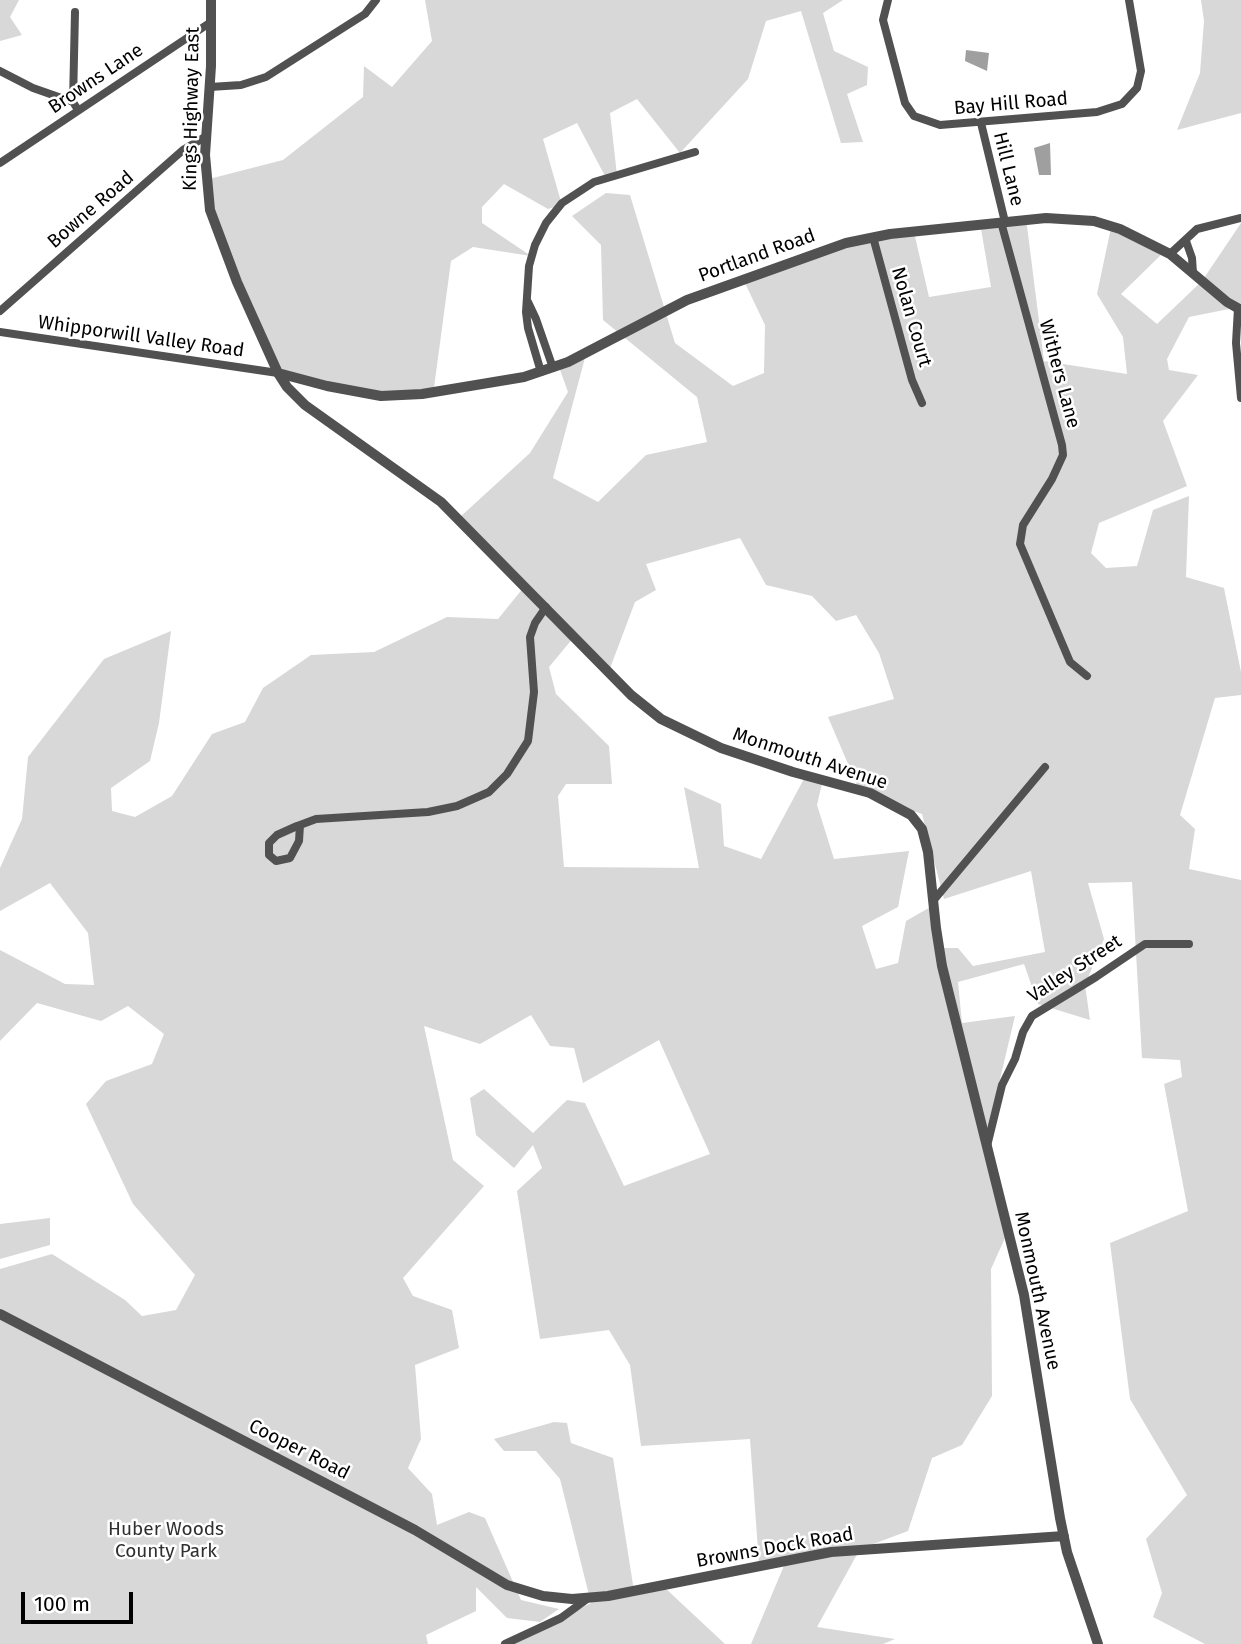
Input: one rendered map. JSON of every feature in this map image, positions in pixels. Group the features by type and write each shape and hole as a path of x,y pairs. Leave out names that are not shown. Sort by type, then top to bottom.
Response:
{"street":[{"name":"Kings Highway East","path":"211,0 205,177 215,228 278,373"},
{"path":"210,87 242,85 267,77 365,14 376,0"},
{"name":"Bay Hill Road","path":"888,0 883,16 886,39 908,110 922,120 940,125 1097,112 1118,107 1126,102 1136,88 1140,71 1129,0"},
{"path":"0,71 76,106 75,12"},
{"name":"Browns Lane","path":"0,163 76,106 211,22"},
{"name":"Hill Lane","path":"981,123 1003,222"},
{"name":"Bowne Road","path":"0,310 183,150 205,137"},
{"path":"541,372 526,320 527,282 535,245 546,223 562,203 584,187 602,179 695,152"},
{"name":"Portland Road","path":"278,373 368,395 393,396 508,380 541,372 579,357 687,300 846,243 873,237 1056,218 1094,221 1120,229 1170,254 1239,309"},
{"path":"1170,254 1186,241 1192,232 1201,227 1241,218"},
{"name":"Withers Lane","path":"1003,222 1063,455 1052,479 1023,525 1020,544 1070,662 1087,676"},
{"name":"Nolan Court","path":"873,237 912,380 922,403"},
{"path":"1186,241 1192,258 1193,272"},
{"path":"528,302 552,368"},
{"path":"1239,309 1236,343 1241,398"},
{"name":"Whipporwill Valley Road","path":"0,332 278,373"},
{"name":"Monmouth Avenue","path":"278,373 287,387 305,405 441,502 631,695 662,719 722,748 793,772 870,793 911,815 922,829 926,839 942,966 1024,1295 1064,1536 1098,1644"},
{"path":"300,825 299,841 290,858 276,861 269,855 269,844 277,835 300,825 316,819 428,812 457,806 489,792 507,774 528,741 534,692 530,637 535,623 546,607"},
{"path":"933,901 1045,767"},
{"name":"Valley Street","path":"987,1146 1002,1085 1032,1016 1145,944 1189,944"},
{"name":"Cooper Road","path":"0,1314 417,1531 507,1585 543,1596 587,1599"},
{"name":"Browns Dock Road","path":"505,1644 561,1618 587,1599 831,1552 1064,1536"}],"green space":[{"path":"0,0 19,0 10,17 22,35 0,41"},
{"path":"425,0 843,0 823,13 834,51 868,67 867,85 847,94 863,142 841,143 801,11 766,21 748,79 680,153 637,99 610,113 617,175 605,176 577,123 543,139 562,205 548,209 504,184 482,207 482,223 531,256 473,247 451,261 433,395 373,398 280,371 218,237 205,180 283,160 363,97 364,66 392,87 432,41"},
{"path":"1201,0 1241,0 1241,113 1177,130 1200,73 1204,21"},
{"name":"Huber Woods County Park","path":"606,193 630,195 675,343 733,386 764,373 765,325 744,281 863,237 914,232 929,297 991,287 980,223 1026,218 1044,361 1127,374 1123,337 1097,294 1112,223 1165,251 1121,294 1157,324 1202,281 1241,223 1241,313 1234,308 1189,317 1167,359 1169,370 1198,375 1163,421 1187,486 1099,523 1091,553 1106,568 1137,566 1153,510 1189,496 1186,577 1224,588 1241,672 1241,695 1215,698 1180,815 1195,829 1189,869 1241,880 1241,1644 1205,1644 1153,1617 1162,1593 1146,1539 1187,1495 1130,1399 1110,1243 1188,1211 1164,1084 1182,1077 1180,1060 1142,1058 1132,882 1088,883 1104,939 1085,985 1090,1020 1038,1004 1024,964 958,982 962,1023 1015,1016 986,1138 1009,1229 991,1269 992,1396 962,1445 932,1458 908,1531 860,1549 817,1627 895,1639 883,1644 751,1644 786,1561 759,1564 750,1439 641,1446 630,1365 609,1330 540,1339 517,1191 542,1168 533,1145 514,1168 476,1135 470,1098 484,1089 533,1133 567,1100 585,1103 624,1186 710,1154 659,1040 583,1083 574,1048 550,1046 531,1015 480,1044 424,1026 453,1160 484,1186 403,1278 413,1296 452,1310 459,1348 415,1365 421,1439 408,1468 432,1494 437,1525 469,1512 485,1518 521,1600 559,1609 540,1622 507,1618 476,1587 476,1611 426,1635 428,1644 0,1644 0,1269 52,1254 125,1300 142,1316 176,1310 195,1275 133,1204 86,1104 106,1081 152,1064 164,1034 128,1006 101,1021 37,1003 0,1041 0,950 65,984 94,985 88,933 50,883 0,911 0,868 22,819 28,757 104,659 171,631 159,723 150,761 111,788 112,811 135,817 172,796 212,734 245,722 263,688 311,655 374,652 447,617 498,619 524,587 459,518 530,453 568,392 559,367 586,354 553,478 598,502 646,455 707,442 697,397 603,320 601,245 572,216","holes":["740,538 766,585 812,596 836,621 856,615 879,653 894,699 828,717 860,792 922,814 944,899 1031,871 1045,952 973,966 958,948 941,948 934,905 906,921 898,963 876,969 862,926 898,907 909,851 834,859 817,805 823,779 806,775 761,859 724,846 721,804 684,787 699,868 564,867 558,796 566,784 612,784 609,746 556,694 549,667 574,637 609,671 635,602 656,590 646,564"]},
{"path":"50,1218 50,1245 0,1259 0,1224"},
{"path":"554,1422 567,1423 571,1443 613,1458 634,1591 664,1587 725,1644 510,1644 591,1603 560,1479 536,1451 504,1451 494,1439"}],"shaded area":[{"path":"966,50 989,53 987,71 965,61"},
{"path":"1050,143 1051,175 1039,175 1034,148"}]}
